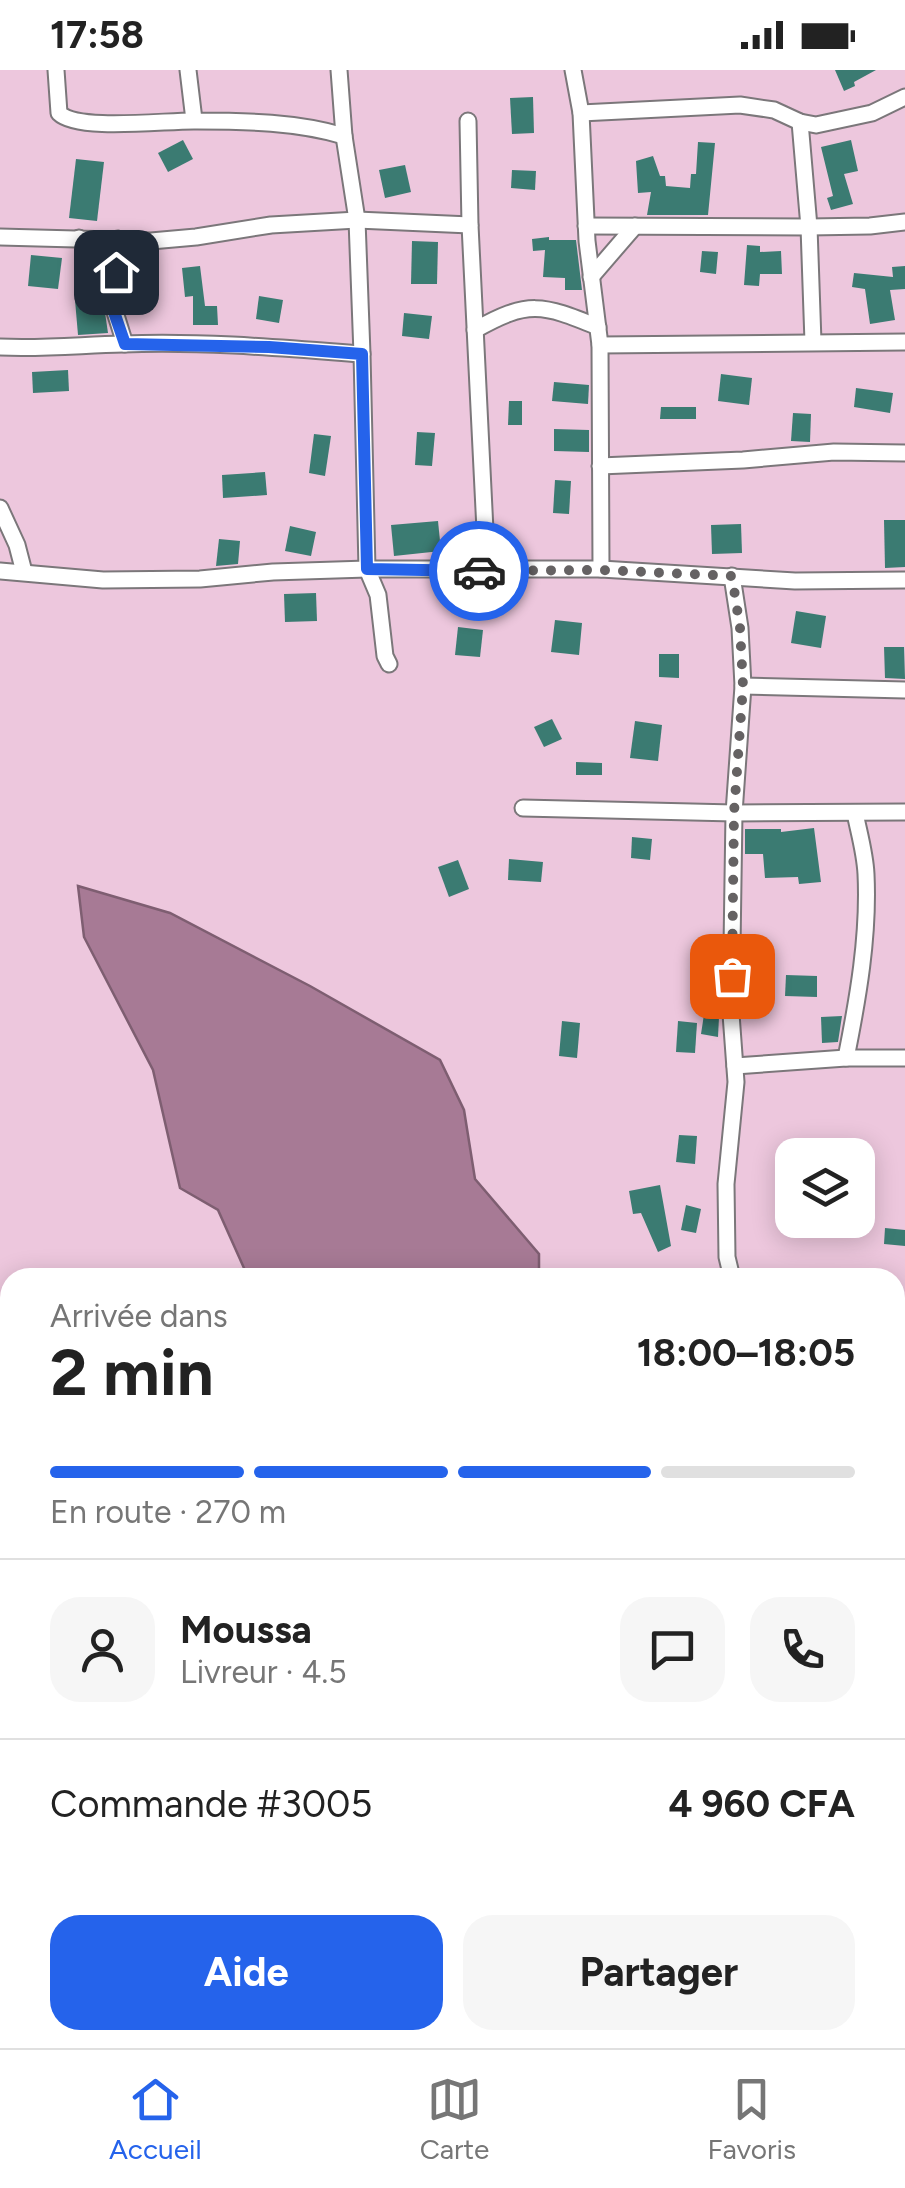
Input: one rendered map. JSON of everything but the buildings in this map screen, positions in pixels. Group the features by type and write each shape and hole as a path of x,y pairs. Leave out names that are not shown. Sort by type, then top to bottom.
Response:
{"street":[{"path":"56,70 59,113 67,120 194,120 303,127 344,136"},
{"path":"188,70 194,120"},
{"path":"339,70 356,220 367,569 378,595 389,664"},
{"path":"573,70 581,113 586,226 600,345 601,570"},
{"path":"581,113 740,105 774,110 816,125 872,113 905,97"},
{"path":"468,121 487,571"},
{"path":"800,122 813,342"},
{"path":"0,237 151,241 271,225 356,220 470,225"},
{"path":"586,226 809,228 905,222"},
{"path":"591,277 636,226"},
{"path":"79,238 116,272"},
{"path":"118,239 114,312 125,344"},
{"path":"475,330 504,313 527,308 566,314 598,327"},
{"path":"600,345 905,342"},
{"path":"0,347 125,344 269,347 362,354"},
{"path":"600,466 834,452 905,454"},
{"path":"0,508 24,572"},
{"path":"0,570 103,580 200,579 367,569 601,570 846,582 905,580"},
{"path":"730,1268 726,1184 736,1066 731,1014 734,813 743,686 732,576"},
{"path":"743,686 905,690"},
{"path":"522,808 905,812"},
{"path":"846,1058 866,923 866,870 855,812"},
{"path":"736,1066 905,1058"}],"shaded area":[{"path":"0,70 905,70 905,1268 0,1268"},
{"path":"78,886 170,913 440,1060 464,1110 475,1179 539,1254 539,1268 244,1268 218,1210 180,1188 153,1070 84,937"}],"way so far":[{"path":"479,571 637,570 732,576 740,628 743,702 734,813 732,976"}],"route":[{"path":"116,272 114,312 125,344 269,347 362,354 367,569 479,571"}]}
